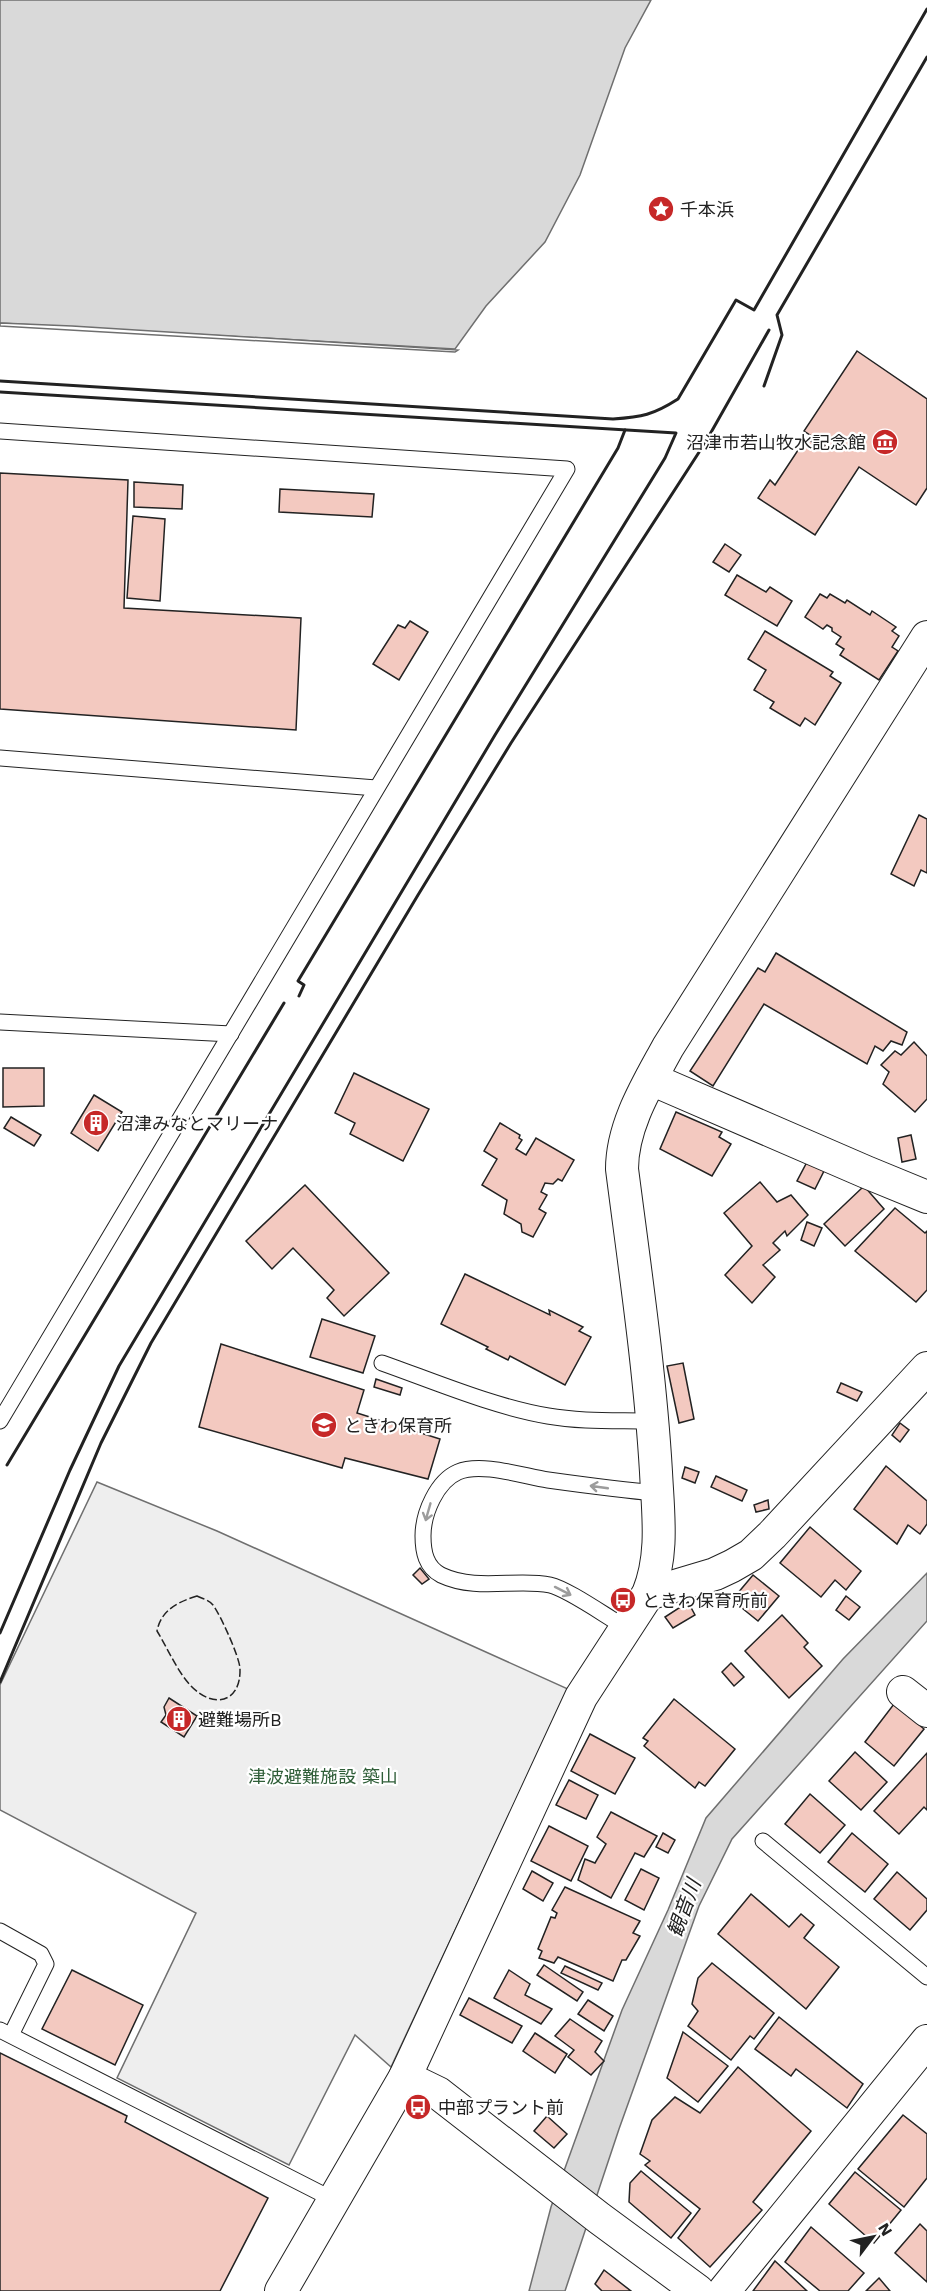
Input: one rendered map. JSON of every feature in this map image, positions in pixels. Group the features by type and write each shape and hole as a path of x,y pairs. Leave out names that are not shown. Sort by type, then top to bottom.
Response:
{"street":[{"path":"281,2291 405,2077 580,1697 648,1594 658,1566 659,1541 653,1421 622,1161 627,1131 651,1079 675,1037 927,637"},
{"path":"651,1079 927,1197"},
{"path":"648,1594 715,1574 751,1555 927,1368"},
{"path":"724,2291 927,2041"},
{"path":"405,2077 438,2093 598,2218 698,2291"}],"lane":[{"path":"0,431 567,469 0,1421"},
{"path":"0,758 376,788"},
{"path":"0,1023 231,1034"},
{"path":"382,1363 486,1399 546,1416 579,1420 653,1421"},
{"path":"625,1627 551,1585 479,1584 442,1575 425,1559 422,1532 440,1484 460,1471 475,1467 559,1481 657,1493"},
{"path":"763,1841 927,1977"},
{"path":"0,1931 41,1954 46,1964 5,2033 334,2200"}],"green space":[{"name":"津波避難施設 築山","path":"97,1482 217,1531 568,1689 391,2067 355,2035 289,2165 117,2078 196,1913 0,1810 0,1685"}],"water":[{"path":"0,0 651,0 625,48 580,175 545,242 486,306 455,349 0,323"},
{"name":"観音川","path":"927,1573 927,1621 732,1839 699,1906 619,2129 565,2291 529,2291 551,2207 622,2010 668,1910 706,1818 843,1659"}],"pier":[{"path":"0,323 458,350 455,352 0,326"}],"building":[{"path":"857,351 927,399 927,488 916,505 859,467 815,535 758,498 770,480 775,485 806,438 823,449 825,445 804,431"},
{"path":"0,473 128,480 124,608 301,618 296,730 0,709"},
{"path":"134,482 183,485 182,509 134,507"},
{"path":"280,489 374,494 372,517 279,512"},
{"path":"133,516 165,519 160,601 127,598"},
{"path":"725,544 741,555 729,572 713,562"},
{"path":"737,575 766,592 770,587 792,601 777,626 725,595"},
{"path":"820,594 827,598 830,594 845,603 847,600 870,615 872,611 896,627 892,631 899,636 892,647 898,651 879,680 840,655 844,649 836,644 841,637 832,631 832,628 827,625 823,629 805,617"},
{"path":"410,621 428,632 399,680 373,664 398,625 405,628"},
{"path":"765,631 833,672 830,676 841,683 815,725 805,718 800,726 770,708 774,702 754,690 766,670 748,659"},
{"path":"919,815 927,819 927,873 921,870 914,886 891,874"},
{"path":"776,953 907,1032 902,1045 891,1041 883,1051 875,1046 867,1064 764,1004 713,1086 690,1071 758,968 765,972"},
{"path":"914,1042 927,1056 927,1099 915,1112 883,1084 889,1072 881,1065 895,1051 901,1055"},
{"path":"3,1068 44,1068 44,1106 3,1107"},
{"path":"354,1073 429,1109 403,1161 350,1134 355,1123 335,1113"},
{"name":"沼津みなとマリーナ","path":"94,1095 122,1112 98,1151 71,1133"},
{"path":"676,1112 722,1132 719,1137 731,1144 712,1176 660,1149"},
{"path":"11,1117 41,1135 34,1146 4,1128"},
{"path":"500,1123 520,1135 519,1138 522,1140 516,1149 526,1155 536,1138 574,1160 562,1181 558,1179 553,1184 545,1183 541,1192 547,1195 539,1209 546,1213 533,1237 522,1232 521,1224 504,1214 507,1200 482,1185 497,1159 484,1151"},
{"path":"911,1135 916,1159 902,1162 898,1138"},
{"path":"807,1162 824,1171 815,1189 797,1181"},
{"path":"760,1182 777,1202 791,1195 808,1215 787,1236 785,1231 773,1243 780,1250 763,1265 775,1277 752,1303 725,1275 752,1246 724,1213"},
{"path":"305,1185 389,1273 344,1316 327,1298 334,1290 293,1248 272,1269 246,1241"},
{"path":"864,1186 884,1209 845,1246 824,1224"},
{"path":"895,1208 925,1233 927,1231 927,1290 916,1302 855,1251"},
{"path":"807,1222 822,1228 814,1246 801,1240"},
{"path":"465,1274 550,1315 549,1310 583,1327 579,1331 591,1337 565,1385 510,1356 508,1360 486,1349 488,1347 441,1324"},
{"path":"322,1319 375,1336 363,1373 310,1357"},
{"path":"221,1344 364,1390 357,1413 440,1439 428,1479 345,1458 342,1468 199,1427"},
{"path":"683,1363 694,1419 679,1423 667,1366"},
{"path":"376,1379 402,1388 400,1395 374,1387"},
{"path":"841,1383 862,1392 857,1401 837,1392"},
{"path":"900,1423 909,1430 900,1442 892,1435"},
{"path":"886,1466 927,1501 927,1524 920,1534 908,1525 897,1544 854,1509"},
{"path":"685,1467 699,1472 695,1483 682,1478"},
{"path":"716,1476 747,1490 742,1501 711,1487"},
{"path":"768,1500 769,1509 756,1512 754,1505"},
{"path":"810,1527 861,1571 846,1590 835,1580 821,1597 780,1563"},
{"path":"420,1568 429,1579 422,1584 413,1575"},
{"path":"753,1575 779,1596 758,1621 732,1600"},
{"path":"846,1596 860,1607 849,1620 836,1610"},
{"path":"688,1602 695,1615 673,1628 665,1617"},
{"path":"782,1615 808,1643 804,1647 822,1666 789,1698 745,1651"},
{"path":"731,1663 744,1677 734,1686 722,1672"},
{"name":"避難場所B","path":"169,1698 197,1716 184,1737 161,1722 166,1715 164,1707"},
{"path":"674,1699 735,1749 705,1786 699,1782 695,1788 644,1746 648,1741 643,1738"},
{"path":"894,1704 924,1729 894,1766 865,1742"},
{"path":"590,1734 635,1758 615,1794 571,1771"},
{"path":"855,1752 887,1782 861,1810 829,1781"},
{"path":"927,1753 927,1810 924,1807 899,1834 874,1811"},
{"path":"569,1780 598,1795 586,1819 556,1805"},
{"path":"810,1794 845,1825 820,1853 785,1824"},
{"path":"611,1812 657,1836 644,1857 635,1853 611,1898 578,1880 585,1859 595,1863 606,1844 597,1837"},
{"path":"549,1826 588,1846 571,1881 531,1861"},
{"path":"663,1833 675,1840 668,1853 656,1847"},
{"path":"852,1833 888,1864 865,1892 828,1862"},
{"path":"641,1869 659,1878 644,1910 625,1900"},
{"path":"532,1871 553,1883 543,1901 523,1889"},
{"path":"897,1872 927,1899 927,1910 910,1930 874,1899"},
{"path":"565,1887 640,1921 633,1933 640,1936 626,1960 622,1960 613,1981 558,1957 554,1963 539,1958 542,1951 538,1949 551,1917 555,1918 557,1913 552,1910"},
{"path":"751,1894 789,1927 801,1914 814,1925 804,1938 839,1967 806,2009 718,1934"},
{"path":"712,1963 774,2013 754,2039 750,2036 731,2060 688,2026 698,2011 692,2004 698,1978"},
{"path":"544,1965 583,1992 577,2001 537,1975"},
{"path":"565,1966 602,1983 598,1990 561,1973"},
{"path":"72,1970 143,2005 115,2065 42,2029"},
{"path":"509,1970 530,1984 525,1995 552,2009 541,2024 494,1998"},
{"path":"469,1998 522,2026 512,2043 460,2015"},
{"path":"588,2000 613,2016 604,2031 578,2014"},
{"path":"779,2017 863,2084 847,2108 796,2069 791,2076 755,2049"},
{"path":"570,2019 602,2041 595,2052 604,2061 591,2075 568,2057 574,2050 555,2036"},
{"path":"683,2032 728,2066 698,2102 667,2078"},
{"path":"535,2033 567,2054 555,2073 523,2051"},
{"path":"0,2053 127,2116 125,2122 268,2198 220,2291 0,2291"},
{"path":"738,2067 811,2131 753,2202 762,2210 710,2267 678,2238 700,2209 645,2165 650,2161 640,2154 652,2120 675,2097 700,2113"},
{"path":"903,2115 927,2134 927,2178 904,2207 858,2169"},
{"path":"547,2116 567,2134 554,2148 534,2131"},
{"path":"641,2171 691,2213 671,2238 629,2202 630,2183"},
{"path":"855,2172 901,2210 874,2243 829,2204"},
{"path":"920,2224 927,2231 927,2282 895,2253"},
{"path":"811,2227 864,2273 848,2291 820,2291 785,2262"},
{"path":"775,2261 807,2291 753,2291"},
{"path":"604,2270 631,2291 602,2291 595,2284"},
{"path":"879,2278 890,2291 866,2291"}],"fence":[{"path":"197,1596 213,1605 229,1636 239,1663 239,1680 236,1689 224,1699 208,1698 191,1686 177,1667 157,1631 166,1612 183,1601 197,1596"}],"wall":[{"path":"0,381 613,419 654,412 678,399 736,300 754,310 927,9"},
{"path":"764,386 782,335 777,315 927,57"},
{"path":"0,1682 101,1443 151,1343 418,895 511,743 705,443 769,330"},
{"path":"0,392 676,433 665,458 495,735 119,1366 70,1470 0,1633"},
{"path":"299,996 304,985 298,981 618,448 625,430"},
{"path":"7,1465 284,1003"}],"place":[{"name":"千本浜","path":"661,209"},
{"name":"沼津市若山牧水記念館","path":"885,442"},
{"name":"沼津みなとマリーナ","path":"96,1123"},
{"name":"ときわ保育所","path":"324,1425"},
{"name":"ときわ保育所前","path":"623,1600"},
{"name":"避難場所B","path":"179,1719"},
{"name":"中部プラント前","path":"418,2107"}]}
